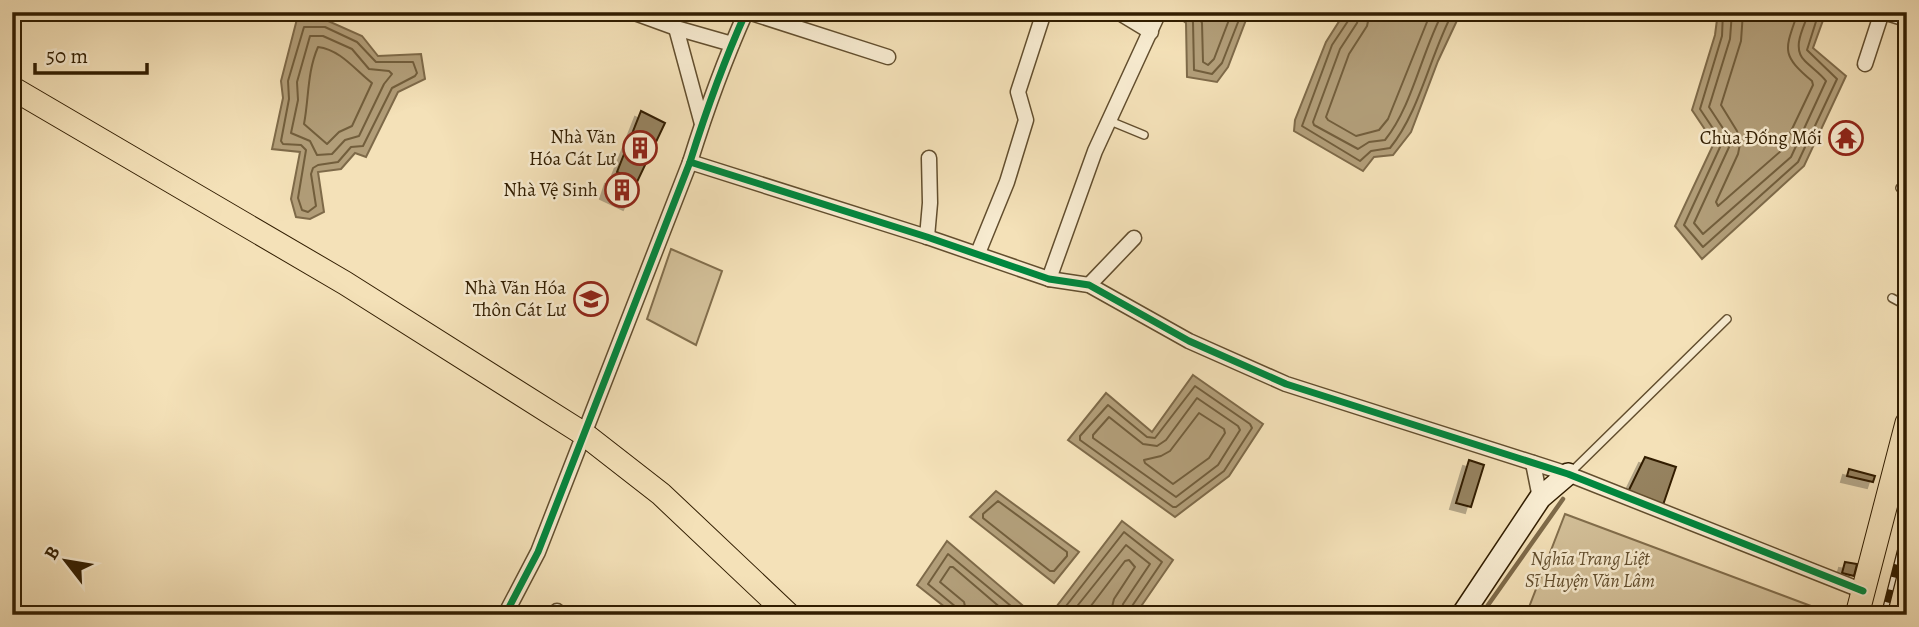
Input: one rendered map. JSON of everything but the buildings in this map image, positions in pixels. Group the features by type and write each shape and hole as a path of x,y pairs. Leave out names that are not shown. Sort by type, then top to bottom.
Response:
{"main road":[{"path":"12,88 345,283 584,434 661,494 789,615"},
{"path":"1857,615 1907,423"},
{"path":"1462,615 1540,498 1568,474"}],"street":[{"path":"632,12 732,44"},
{"path":"505,615 538,552 584,434 652,244 690,162 732,44 747,12 888,57"},
{"path":"978,253 1007,182 1026,120 1018,92 1044,12"},
{"path":"1118,12 1151,32"},
{"path":"1049,279 1095,151 1159,12"},
{"path":"1866,64 1882,14"},
{"path":"676,28 702,124"},
{"path":"927,237 930,203 929,158"},
{"path":"690,162 978,253 1049,279 1088,285 1189,341 1286,384 1568,474 1863,590"},
{"path":"1088,285 1134,238"},
{"path":"1534,463 1540,498"}],"lane":[{"path":"1882,14 1907,23"},
{"path":"1110,121 1144,135"},
{"path":"1892,298 1907,306"},
{"path":"1568,474 1727,319"}],"green space":[{"path":"671,249 722,271 696,345 647,319"},
{"name":"Nghĩa Trang Liệt Sĩ Huyện Văn Lâm","path":"1565,514 1835,615 1526,615"}],"water":[{"path":"1172,12 1249,12 1228,67 1217,82 1187,77 1186,23"},
{"path":"1345,12 1461,12 1438,61 1411,132 1393,155 1374,157 1363,171 1294,131 1295,120 1326,42"},
{"path":"1718,12 1826,12 1813,48 1846,76 1804,166 1702,259 1675,226 1714,143 1692,110 1715,35"},
{"path":"297,19 326,20 362,36 378,56 421,54 425,79 398,92 366,157 355,153 341,169 318,172 324,212 310,219 296,217 291,199 300,152 272,149 283,98 281,81"},
{"path":"1193,375 1263,424 1229,476 1175,517 1068,440 1106,393 1152,432"},
{"path":"996,491 1079,552 1054,583 970,517"},
{"path":"1122,521 1173,560 1135,615 1050,615"},
{"path":"947,541 1028,610 1023,615 955,615 917,585"}],"waterway":[{"path":"1481,615 1563,499"}],"railway":[{"path":"1884,615 1907,524"}],"cycle path":[{"path":"505,615 538,552 746,12"},
{"path":"690,162 927,237 1049,279 1089,285 1189,341 1286,384 1568,474 1863,591"}],"place":[{"name":"Chùa Đống Mối","path":"1846,138"},
{"name":"Nhà Văn Hóa Cát Lư","path":"640,148"},
{"name":"Nhà Vệ Sinh","path":"622,190"},
{"name":"Nhà Văn Hóa Thôn Cát Lư","path":"591,299"}]}
